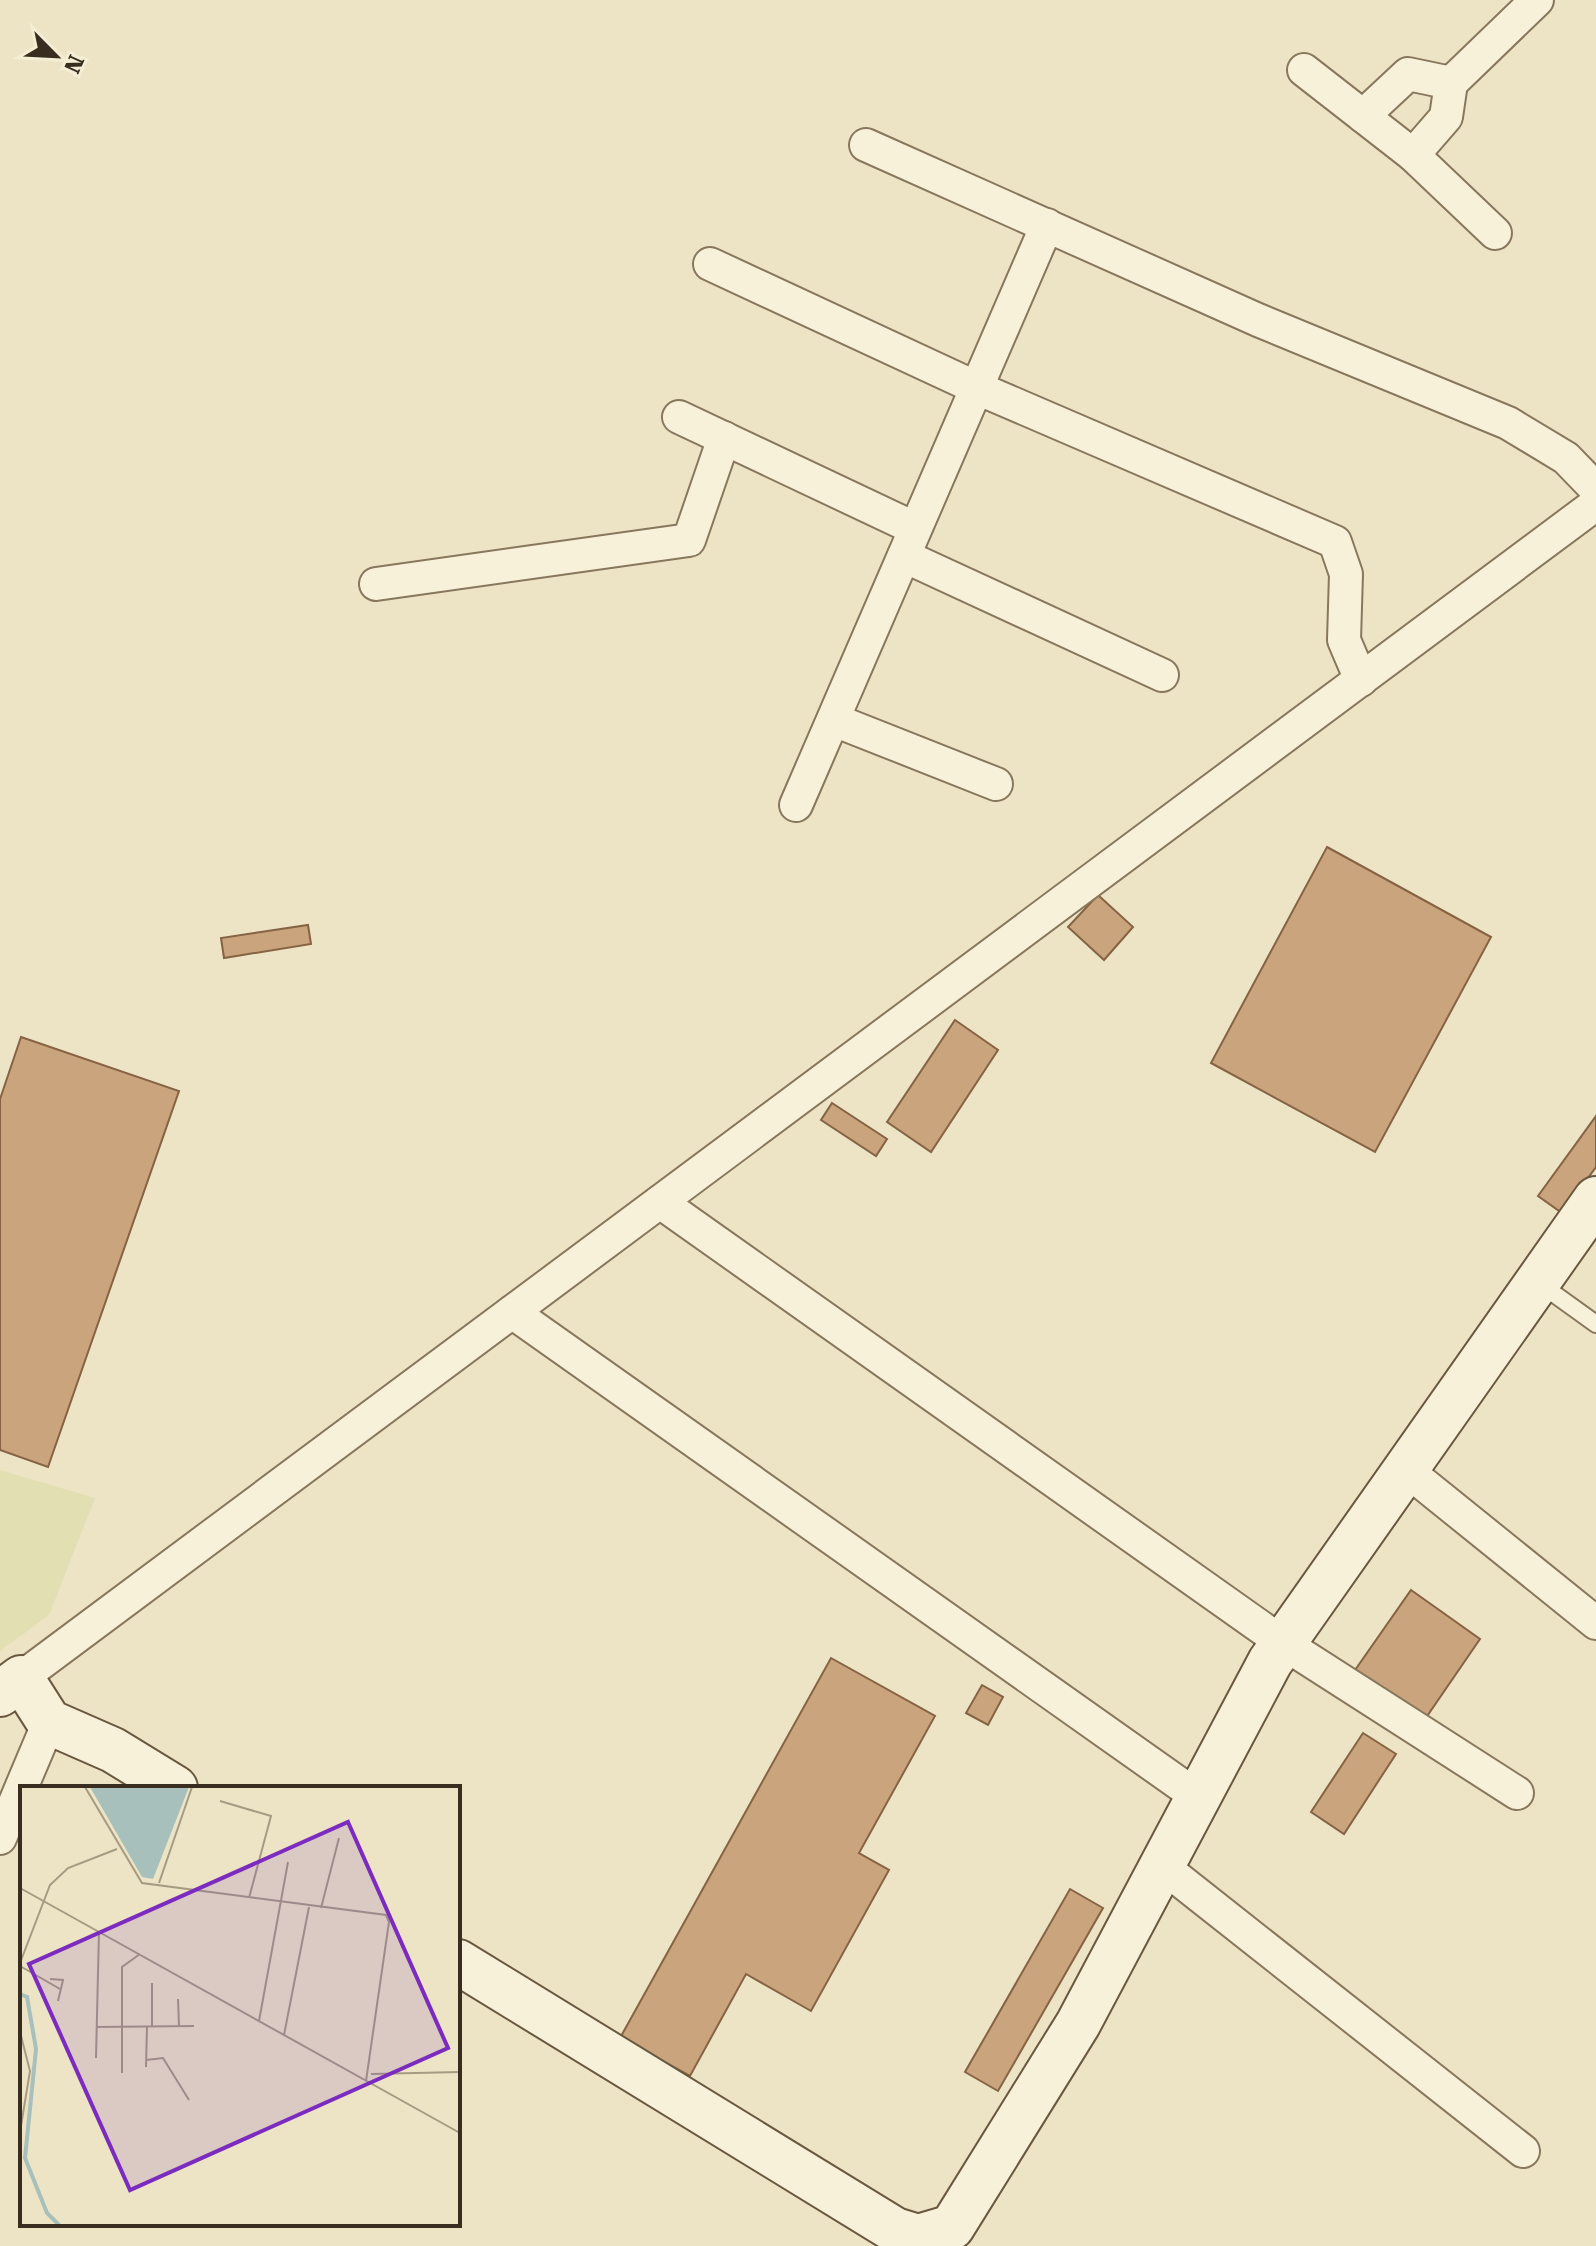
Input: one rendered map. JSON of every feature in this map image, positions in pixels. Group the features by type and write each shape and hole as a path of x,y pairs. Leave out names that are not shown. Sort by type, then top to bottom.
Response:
{"street":[{"path":"1413,155 1446,117 1451,83 1537,0"},
{"path":"1304,70 1413,155 1495,233"},
{"path":"1363,116 1408,74 1451,83"},
{"path":"866,145 1258,320 1508,423 1566,458 1596,489"},
{"path":"796,805 1047,225"},
{"path":"710,264 977,388 1335,542 1346,574 1344,640 1361,680"},
{"path":"679,417 724,438 909,542 1162,675"},
{"path":"376,584 689,540 724,438"},
{"path":"172,1786 113,1750 49,1722 11,1686 1596,504"},
{"path":"834,720 996,784"},
{"path":"460,1963 895,2230 919,2242 952,2227 1078,2024 1283,1643 1596,1199"},
{"path":"660,1202 1283,1643 1517,1793"},
{"path":"512,1312 1198,1797"},
{"path":"1405,1469 1596,1623"},
{"path":"22,1786 49,1722"},
{"path":"0,1838 20,1791"},
{"path":"1162,1866 1523,2151"}],"lane":[{"path":"1537,1282 1596,1324"}],"shaded area":[{"path":"0,1470 95,1498 49,1615 0,1651"}],"building":[{"path":"1327,847 1491,937 1375,1152 1211,1063"},
{"path":"1098,895 1133,927 1104,960 1068,927"},
{"path":"308,925 311,944 224,958 221,938"},
{"path":"955,1020 998,1050 931,1152 887,1122"},
{"path":"21,1037 179,1091 48,1467 0,1450 0,1099"},
{"path":"832,1103 887,1139 876,1156 821,1120"},
{"path":"1596,1116 1596,1167 1562,1213 1538,1196"},
{"path":"1411,1590 1480,1639 1423,1722 1353,1673"},
{"path":"831,1658 935,1716 859,1853 889,1870 811,2011 746,1974 690,2076 620,2038"},
{"path":"982,1685 1003,1697 988,1725 966,1713"},
{"path":"1363,1733 1396,1754 1344,1834 1311,1812"},
{"path":"1070,1889 1103,1908 998,2091 965,2072"}]}
